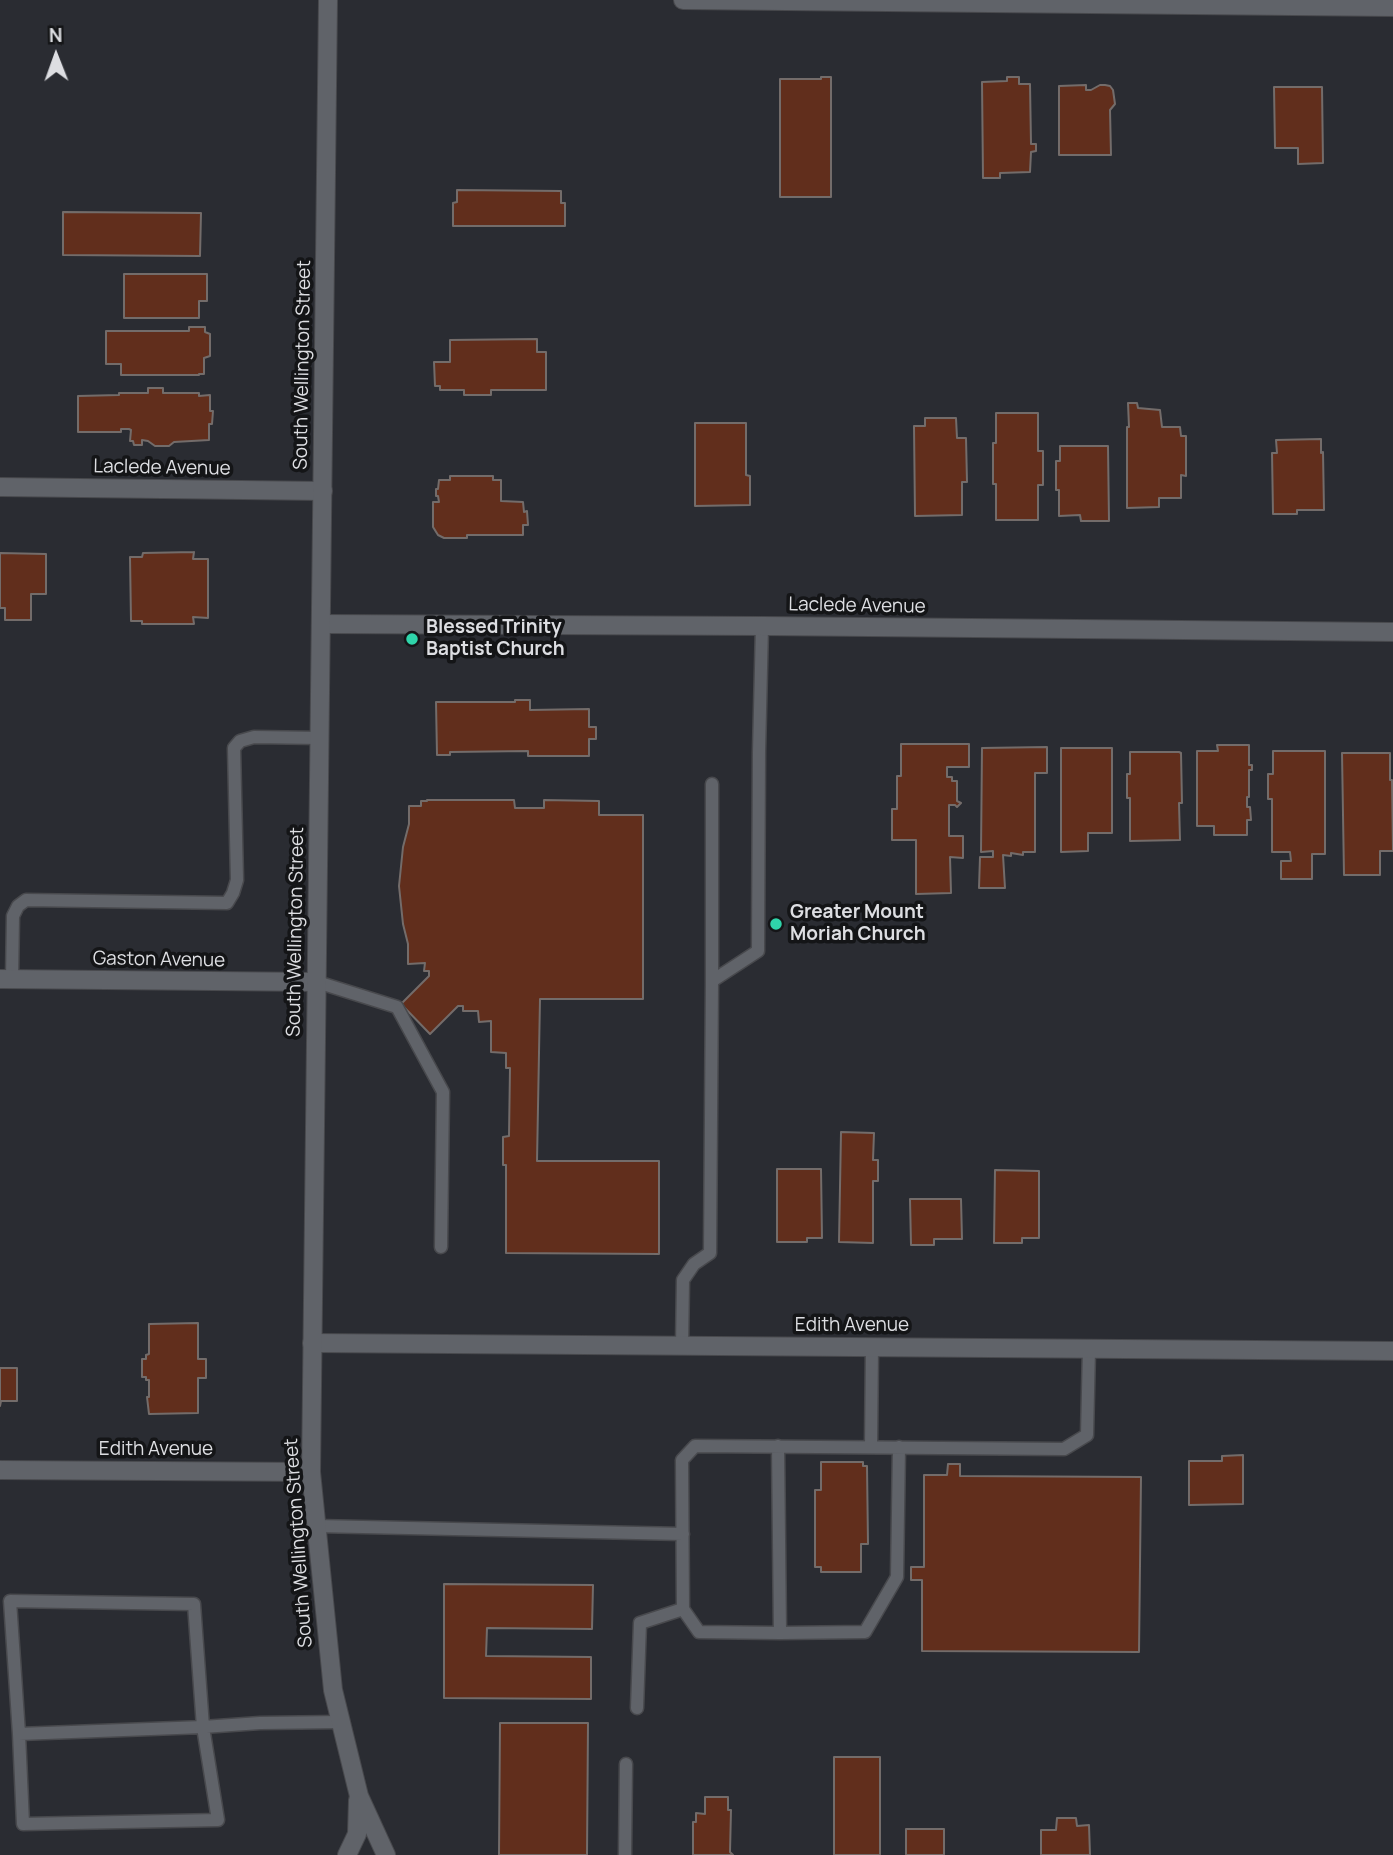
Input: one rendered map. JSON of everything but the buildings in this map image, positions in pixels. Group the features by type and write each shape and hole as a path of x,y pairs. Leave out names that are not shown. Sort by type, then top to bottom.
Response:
{"street":[{"name":"South Wellington Street","path":"328,0 311,1472 333,1690 359,1796 386,1855"},
{"path":"682,0 1270,3 1393,7"},
{"name":"Laclede Avenue","path":"0,487 323,491"},
{"name":"Laclede Avenue","path":"321,624 1393,632"},
{"name":"Gaston Avenue","path":"6,979 317,982"},
{"name":"Edith Avenue","path":"312,1343 1393,1351"},
{"name":"Edith Avenue","path":"0,1470 311,1472"},
{"path":"348,1855 357,1833 359,1796"}],"lane":[{"path":"712,981 758,951 762,626"},
{"path":"6,979 13,916 18,906 26,900 227,904 237,880 234,748 240,741 254,737 320,738"},
{"path":"682,1346 683,1280 694,1264 710,1253 712,784"},
{"path":"317,982 397,1007 443,1092 441,1247"},
{"path":"871,1447 872,1347"},
{"path":"900,1447 897,1577 865,1632 699,1632 683,1609 682,1461 695,1446 778,1446 900,1447 1064,1449 1087,1435 1089,1349"},
{"path":"778,1446 779,1633"},
{"path":"317,1526 683,1534"},
{"path":"10,1601 194,1604 203,1727 218,1820 23,1824 19,1734 10,1601"},
{"path":"637,1708 640,1623 683,1609"},
{"path":"19,1734 340,1722"},
{"path":"625,1855 626,1764"}],"place":[{"name":"Blessed Trinity Baptist Church","path":"412,639"},
{"name":"Greater Mount Moriah Church","path":"776,924"}]}
